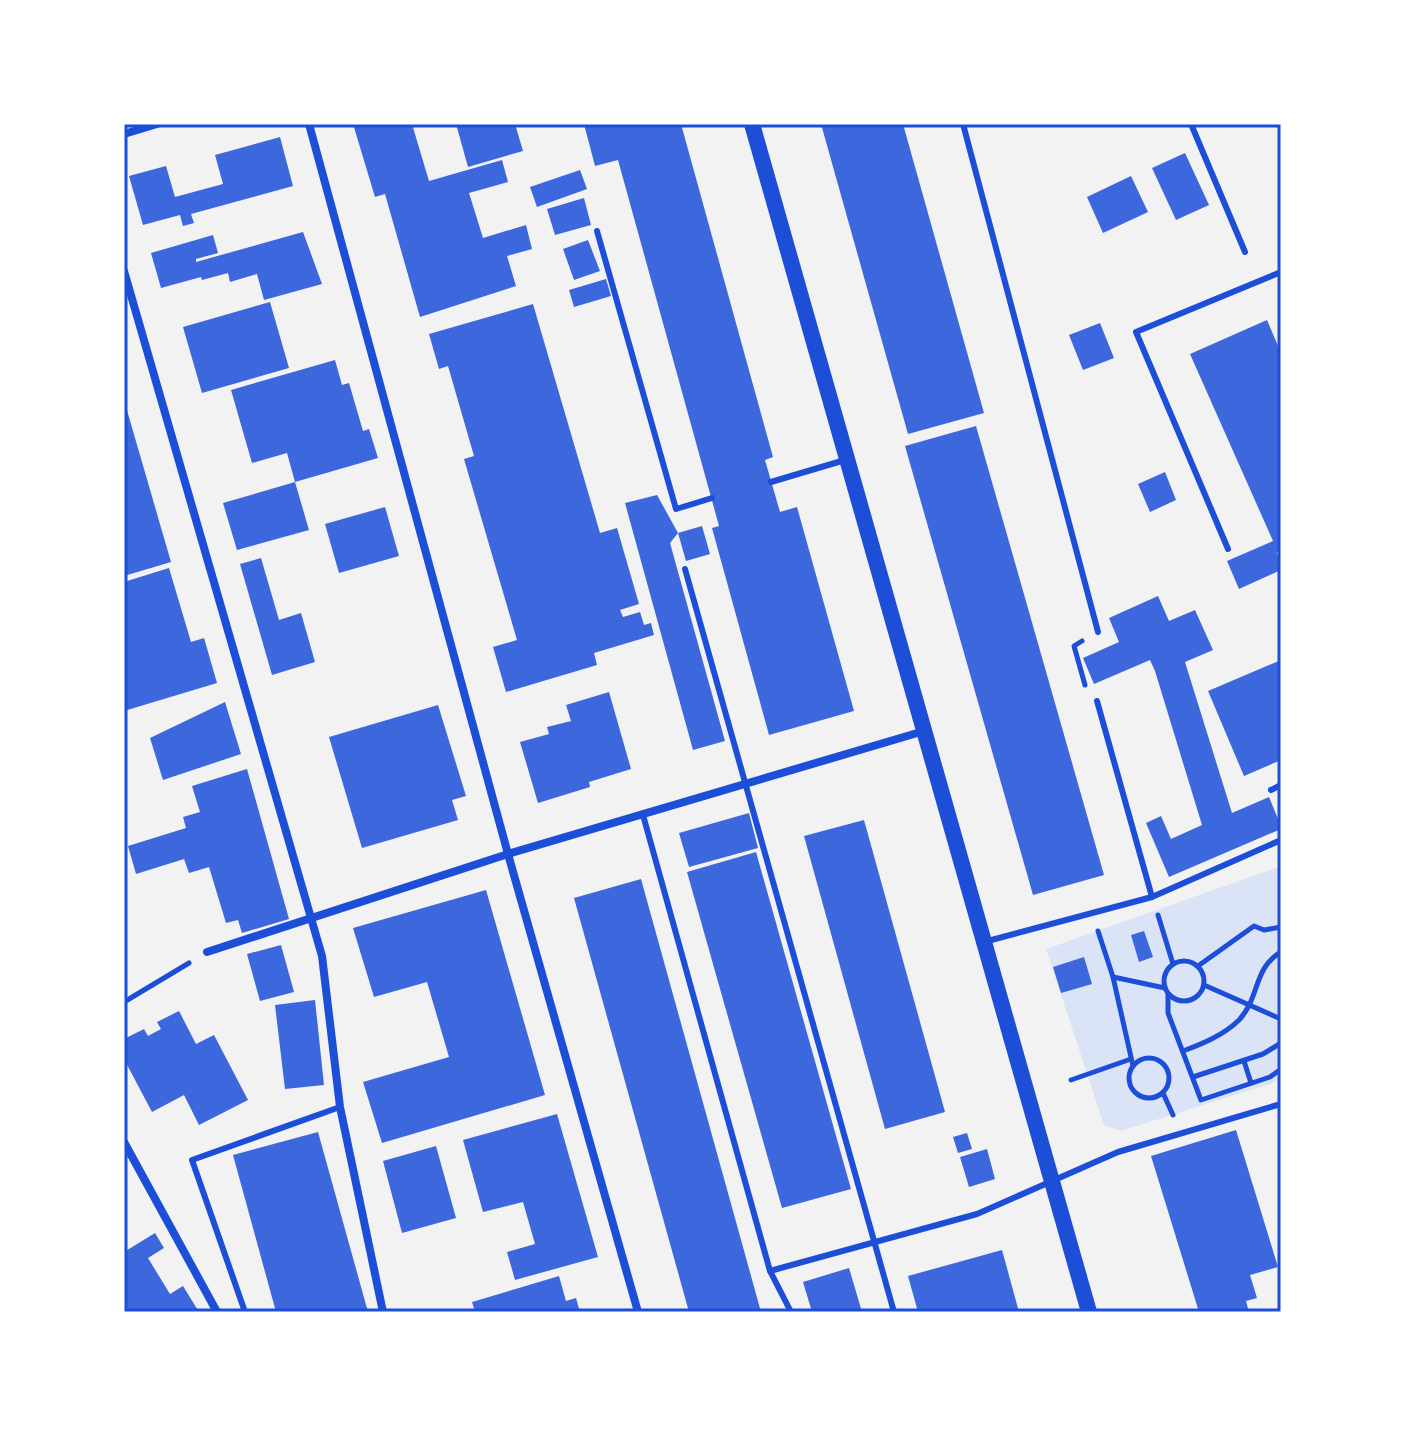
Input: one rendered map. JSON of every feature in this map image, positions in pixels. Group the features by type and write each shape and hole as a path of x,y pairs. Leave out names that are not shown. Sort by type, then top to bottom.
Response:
{"main road":[{"path":"752,124 1089,1312"}],"street":[{"path":"124,134 157,124"},
{"path":"309,124 508,854 638,1312"},
{"path":"124,271 322,956 340,1107 383,1312"},
{"path":"207,952 508,854 924,731"},
{"path":"124,1142 217,1312"}],"lane":[{"path":"963,124 1098,632"},
{"path":"1191,124 1245,252"},
{"path":"597,231 676,509 712,498"},
{"path":"1228,549 1136,332 1281,272"},
{"path":"771,482 847,459"},
{"path":"685,569 872,1243 894,1312"},
{"path":"1097,701 1152,897"},
{"path":"1271,790 1281,785"},
{"path":"643,815 770,1271 791,1312"},
{"path":"984,942 1152,897 1281,840"},
{"path":"770,1271 977,1214 1053,1184 1118,1152 1281,1104"},
{"path":"245,1312 192,1160 340,1107"}],"path":[{"path":"1097,701 1087,694 1074,646 1098,632"},
{"path":"1152,897 1173,964"},
{"path":"1071,1080 1132,1063 1151,1058 1163,1063 1169,1075 1167,1088 1151,1099 1138,1096 1128,1078 1132,1063 1113,977 1093,914"},
{"path":"1198,966 1254,926 1264,930 1281,927"},
{"path":"124,1002 207,952"},
{"path":"1183,1051 1239,1020 1249,1004 1260,970 1267,960 1281,952"},
{"path":"1281,1019 1204,985 1198,966 1186,961 1173,964 1165,974 1168,1013 1201,1100 1281,1069"},
{"path":"1113,977 1166,991 1179,1001 1192,1000 1204,985"},
{"path":"1193,1077 1244,1061 1280,1044"},
{"path":"1244,1061 1251,1083"}],"shaded area":[{"path":"1281,866 1281,1077 1273,1083 1121,1131 1104,1125 1046,949"}],"building":[{"path":"353,124 412,124 429,181 502,160 508,182 469,193 483,238 526,225 532,249 507,256 516,286 420,317 385,194 375,197"},
{"path":"456,124 515,124 523,151 468,167"},
{"path":"584,124 681,124 773,457 765,460 780,512 797,507 854,711 769,735 712,528 719,526 618,160 595,166"},
{"path":"821,124 903,124 984,413 908,434"},
{"path":"280,137 293,186 191,214 194,223 183,226 180,215 143,225 129,176 166,166 175,197 223,184 215,155"},
{"path":"1185,153 1209,205 1176,220 1152,168"},
{"path":"580,170 587,189 537,207 530,187"},
{"path":"1131,176 1148,212 1103,233 1087,197"},
{"path":"584,198 591,225 555,235 547,209"},
{"path":"303,232 322,284 264,300 257,274 230,282 228,273 161,288 151,253 213,235 218,253 196,259 196,262"},
{"path":"588,240 600,271 574,280 563,249"},
{"path":"606,279 611,296 574,307 569,290"},
{"path":"270,302 289,368 202,393 183,327"},
{"path":"533,304 600,533 617,528 639,604 620,610 623,617 640,612 644,625 651,623 654,635 594,653 597,665 506,692 493,647 517,640 464,459 474,456 448,366 439,369 429,334"},
{"path":"1267,320 1281,353 1281,550 1277,552 1281,570 1239,589 1227,561 1273,541 1190,354"},
{"path":"1100,323 1114,358 1083,370 1069,335"},
{"path":"335,360 342,385 349,383 363,431 369,429 378,458 295,482 287,453 252,463 231,390"},
{"path":"124,400 171,562 124,576"},
{"path":"976,426 1104,875 1033,895 905,446"},
{"path":"1165,472 1176,500 1150,512 1138,484"},
{"path":"295,482 309,530 237,550 223,503"},
{"path":"657,495 678,533 670,543 725,741 693,750 625,503"},
{"path":"385,507 399,556 339,573 325,524"},
{"path":"702,526 710,554 686,561 678,533"},
{"path":"261,558 279,620 301,613 315,662 272,675 240,564"},
{"path":"169,568 191,642 204,638 217,683 124,711 124,582"},
{"path":"1158,596 1169,621 1195,610 1213,650 1185,662 1232,813 1269,797 1281,826 1281,829 1169,877 1146,823 1161,816 1171,839 1202,825 1155,671 1150,660 1094,684 1083,658 1119,642 1109,618"},
{"path":"1281,660 1281,760 1244,776 1208,691"},
{"path":"609,692 631,769 589,782 590,787 538,803 520,742 549,734 547,727 571,721 566,705"},
{"path":"225,702 241,754 163,780 150,738"},
{"path":"438,705 466,796 452,800 458,820 362,848 329,737"},
{"path":"247,769 289,919 242,933 238,920 226,923 209,867 189,873 184,859 136,874 128,846 186,828 183,817 200,812 192,786"},
{"path":"749,813 758,848 689,867 679,833"},
{"path":"864,820 945,1112 885,1129 804,836"},
{"path":"756,852 851,1189 782,1208 687,872"},
{"path":"641,879 761,1312 689,1312 574,898"},
{"path":"486,890 545,1095 382,1143 363,1082 449,1057 427,982 374,997 353,928"},
{"path":"1144,931 1153,957 1139,962 1131,935"},
{"path":"281,945 294,992 260,1001 247,954"},
{"path":"1084,957 1092,984 1061,993 1053,967"},
{"path":"315,1000 324,1085 285,1089 275,1005"},
{"path":"179,1011 196,1044 214,1035 248,1100 199,1125 184,1095 152,1112 124,1059 124,1039 144,1029 148,1036 161,1029 157,1022"},
{"path":"557,1114 598,1257 515,1280 507,1252 535,1244 523,1202 483,1212 463,1140"},
{"path":"1236,1130 1278,1267 1250,1275 1257,1298 1246,1301 1249,1312 1199,1312 1151,1156"},
{"path":"318,1132 368,1312 276,1312 233,1155"},
{"path":"967,1133 972,1149 958,1153 953,1137"},
{"path":"436,1146 456,1218 402,1233 383,1161"},
{"path":"987,1149 995,1179 969,1187 960,1157"},
{"path":"155,1233 164,1248 148,1258 170,1294 183,1286 199,1312 124,1312 124,1252"},
{"path":"1002,1250 1019,1312 918,1312 908,1276"},
{"path":"849,1268 862,1312 812,1312 803,1282"},
{"path":"559,1276 566,1301 576,1298 580,1312 475,1312 472,1302"}]}
